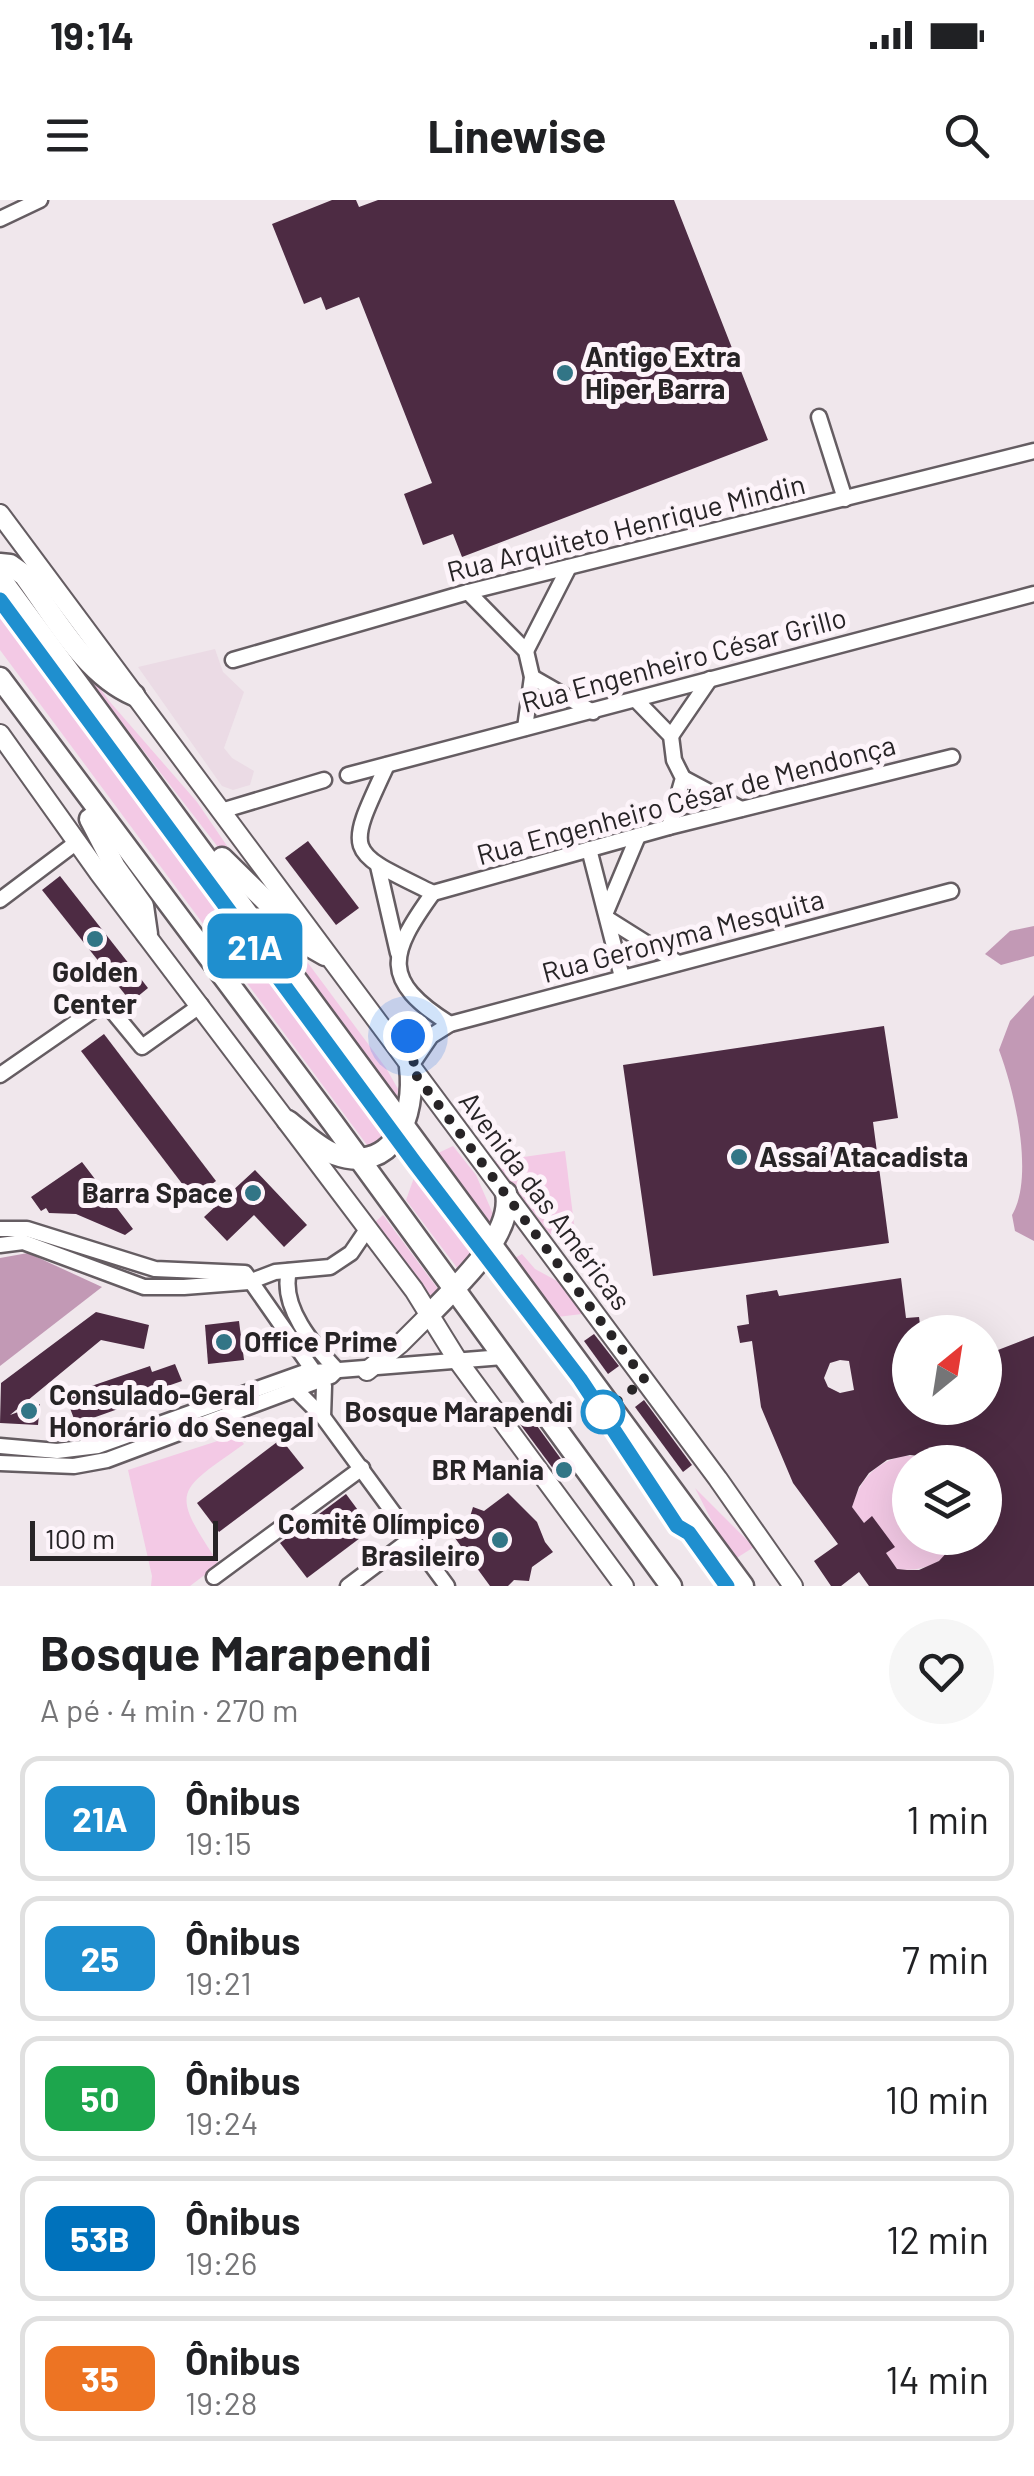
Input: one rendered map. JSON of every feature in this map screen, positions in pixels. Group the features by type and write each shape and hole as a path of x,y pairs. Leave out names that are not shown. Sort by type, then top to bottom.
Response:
{"highway":[{"path":"0,564 10,565 24,575 98,672 134,695"},
{"path":"0,578 744,1586"},
{"path":"0,678 671,1586"},
{"path":"156,787 178,800 228,865 297,938 326,954"},
{"path":"84,794 86,813 114,867 143,906 147,934"},
{"path":"288,1121 331,1153 370,1156 390,1148 403,1124 412,1084 410,1067"},
{"path":"429,1315 490,1244 507,1216 506,1194"}],"main road":[{"name":"Avenida das Américas","path":"0,514 708,1464 793,1586"},
{"path":"0,734 368,1228 458,1361 624,1586"},
{"path":"367,1370 401,1344 429,1315"}],"street":[{"path":"0,218 40,200"},
{"path":"819,416 845,499"},
{"name":"Rua Arquiteto Henrique Mindin","path":"233,660 468,592 1034,451"},
{"path":"526,651 568,568"},
{"path":"468,592 526,651 532,678 525,728"},
{"name":"Rua Engenheiro César Grillo","path":"348,775 1034,594"},
{"path":"532,678 593,712"},
{"path":"671,736 710,679"},
{"path":"636,700 671,736 674,760 682,778 740,810"},
{"name":"Rua Engenheiro César de Mendonça","path":"433,894 670,827 952,757"},
{"path":"387,765 357,835 360,848 378,866 433,894 410,925 398,954"},
{"path":"670,827 682,778"},
{"path":"220,811 324,780"},
{"path":"607,916 638,836"},
{"path":"0,900 77,842"},
{"path":"589,849 622,977"},
{"path":"378,866 408,993 450,1024"},
{"name":"Rua Geronyma Mesquita","path":"410,1067 431,1036 450,1024 951,890"},
{"path":"607,916 678,964"},
{"path":"0,1076 101,1004 110,1007 142,1048 200,1005"},
{"path":"386,1035 431,1036"},
{"path":"0,1244 23,1242 144,1288 249,1282 275,1272 330,1267 341,1261 368,1228"},
{"path":"0,1229 27,1229 155,1268 245,1273 318,1376 326,1392 322,1417"},
{"path":"289,1270 286,1291 291,1306 337,1370"},
{"path":"290,1384 107,1460 74,1466 8,1464 6,1446 74,1451 98,1446 290,1384 337,1370 503,1357"},
{"path":"290,1384 362,1468 447,1586"},
{"path":"214,1578 362,1468"},
{"path":"348,1586 412,1538"}],"shaded area":[{"path":"10,578 23,584 110,702 197,802 251,881 228,860"},
{"path":"0,602 389,1130 370,1149 0,650"},
{"path":"215,649 223,672 244,692 224,748 232,758 254,771 250,785 233,790 222,786 138,667"},
{"path":"233,878 276,920 386,1068 398,1089 397,1099"},
{"path":"1034,926 1034,956 1001,965 985,954 1010,931"},
{"path":"1034,995 1034,1241 1015,1231 1012,1215 1022,1180 1022,1158 1016,1112 999,1050 1010,1021"},
{"path":"453,1146 476,1175 497,1223 491,1230 436,1154"},
{"path":"565,1151 576,1240 562,1242 549,1233 495,1161"},
{"path":"416,1172 476,1250 458,1269 406,1200"},
{"path":"383,1215 438,1289 429,1298 374,1223"},
{"path":"28,1253 102,1287 0,1366 0,1258"},
{"path":"522,1254 535,1269 559,1282 582,1314 557,1317 513,1259"},
{"path":"236,1435 244,1444 204,1473 187,1495 193,1521 219,1564 190,1586 151,1586 128,1470"},
{"path":"892,1460 892,1544 872,1517 864,1523 852,1507 870,1474"},
{"path":"695,1488 754,1547 735,1559"},
{"path":"892,1548 892,1555 946,1555 925,1567 897,1569 886,1553"}],"building":[{"name":"Antigo Extra Hiper Barra","path":"332,200 356,200 359,207 378,200 674,200 768,440 462,557 453,534 423,545 404,494 432,483 359,297 326,310 321,297 304,304 272,224"},
{"path":"308,841 359,908 336,925 285,858"},
{"name":"Golden Center","path":"60,876 148,988 131,1002 42,890"},
{"path":"884,1026 898,1118 873,1122 889,1243 653,1276 623,1065"},
{"path":"104,1034 216,1181 193,1198 81,1051"},
{"path":"82,1162 133,1229 125,1235 76,1214 49,1213 46,1208 41,1211 31,1197"},
{"name":"Barra Space","path":"255,1170 307,1225 284,1247 254,1215 227,1241 204,1217"},
{"path":"901,1278 906,1315 892,1315 892,1425 1002,1425 1002,1348 1034,1336 1034,1586 869,1586 859,1572 841,1586 831,1586 814,1561 838,1544 793,1483 761,1407 752,1341 740,1343 737,1326 749,1324 746,1295 777,1290 779,1296","holes":["849,1361 854,1390 840,1393 828,1387 824,1378 830,1363"]},
{"path":"96,1312 149,1325 144,1349 101,1340 10,1415 40,1404 38,1425 0,1423 1,1383"},
{"name":"Office Prime","path":"239,1321 244,1360 208,1364 205,1325"},
{"path":"594,1334 619,1366 608,1374 584,1341"},
{"path":"175,1364 182,1381 159,1389 160,1394 76,1424 65,1395 150,1366 152,1372"},
{"path":"644,1400 692,1465 683,1472 635,1407"},
{"path":"524,1408 572,1474 563,1482 514,1416"},
{"path":"281,1439 304,1468 219,1532 197,1503"},
{"name":"Comitê Olímpico Brasileiro","path":"508,1493 537,1522 553,1552 532,1567 529,1581 490,1586 452,1534 469,1520 473,1507 484,1511"},
{"path":"346,1494 372,1529 307,1578 280,1543"}],"bus line":[{"name":"21A","path":"0,600 494,1270 580,1379 677,1526 689,1533 727,1586"}],"place":[{"name":"Antigo Extra Hiper Barra","path":"565,373"},
{"name":"Golden Center","path":"95,939"},
{"name":"Assaí Atacadista","path":"739,1157"},
{"name":"Barra Space","path":"253,1193"},
{"name":"Office Prime","path":"224,1342"},
{"name":"Consulado-Geral Honorário do Senegal","path":"29,1411"},
{"name":"Bosque Marapendi","path":"603,1412"},
{"name":"BR Mania","path":"564,1470"},
{"name":"Comitê Olímpico Brasileiro","path":"500,1540"}],"route":[{"path":"408,1036 431,1036 410,1067 645,1380 603,1412"}]}
